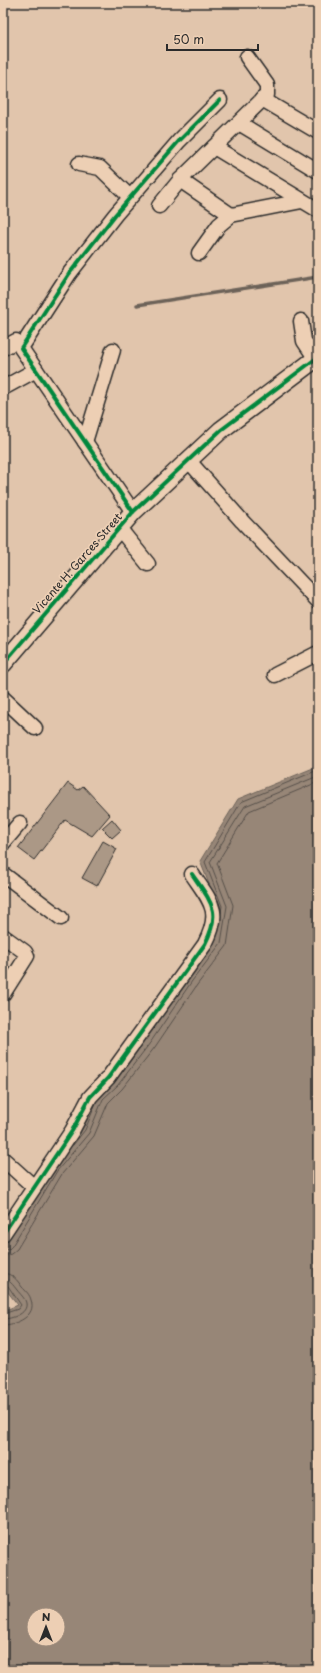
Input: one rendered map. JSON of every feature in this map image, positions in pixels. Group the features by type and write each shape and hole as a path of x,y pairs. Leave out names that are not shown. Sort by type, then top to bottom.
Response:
{"street":[{"path":"159,206 180,180 267,95 267,86 247,57"},
{"path":"262,99 318,132"},
{"path":"133,512 21,348 69,274 130,197 180,141 220,100"},
{"path":"239,123 318,171"},
{"path":"214,147 318,210"},
{"path":"78,164 100,168 130,197"},
{"path":"180,180 231,214"},
{"path":"199,253 219,225 231,214 302,201"},
{"path":"301,321 304,341 317,358"},
{"path":"3,348 16,341"},
{"path":"85,442 113,350"},
{"name":"Vicente H. Garces Street","path":"3,664 133,512 221,430 317,358"},
{"path":"3,388 36,370"},
{"path":"188,460 242,521 318,601"},
{"path":"119,528 148,564"},
{"path":"275,675 318,653"},
{"path":"3,698 35,728"},
{"path":"3,843 20,823"},
{"path":"3,874 61,918"},
{"path":"3,1234 72,1130 90,1097 112,1072 205,944 212,931 214,916 212,904 192,874"},
{"path":"3,936 25,952 27,956 3,994"},
{"path":"3,1159 34,1187"}],"water":[{"path":"318,766 318,1670 3,1670 3,1311 18,1305 3,1286 3,1244 95,1094 185,975 218,907 200,861 238,799"}],"building":[{"path":"68,783 78,790 83,786 110,815 92,836 65,820 34,860 18,848"},
{"path":"112,819 121,830 112,838 102,828"},
{"path":"103,841 117,849 97,886 82,878"}],"waterway":[{"path":"137,305 318,277"}],"cycle path":[{"path":"133,512 21,348 69,274 115,215 179,141 220,100"},
{"path":"3,664 133,512 221,430 318,357"},
{"path":"3,1234 72,1131 90,1097 108,1078 205,944 213,923 212,907 192,874"}]}
